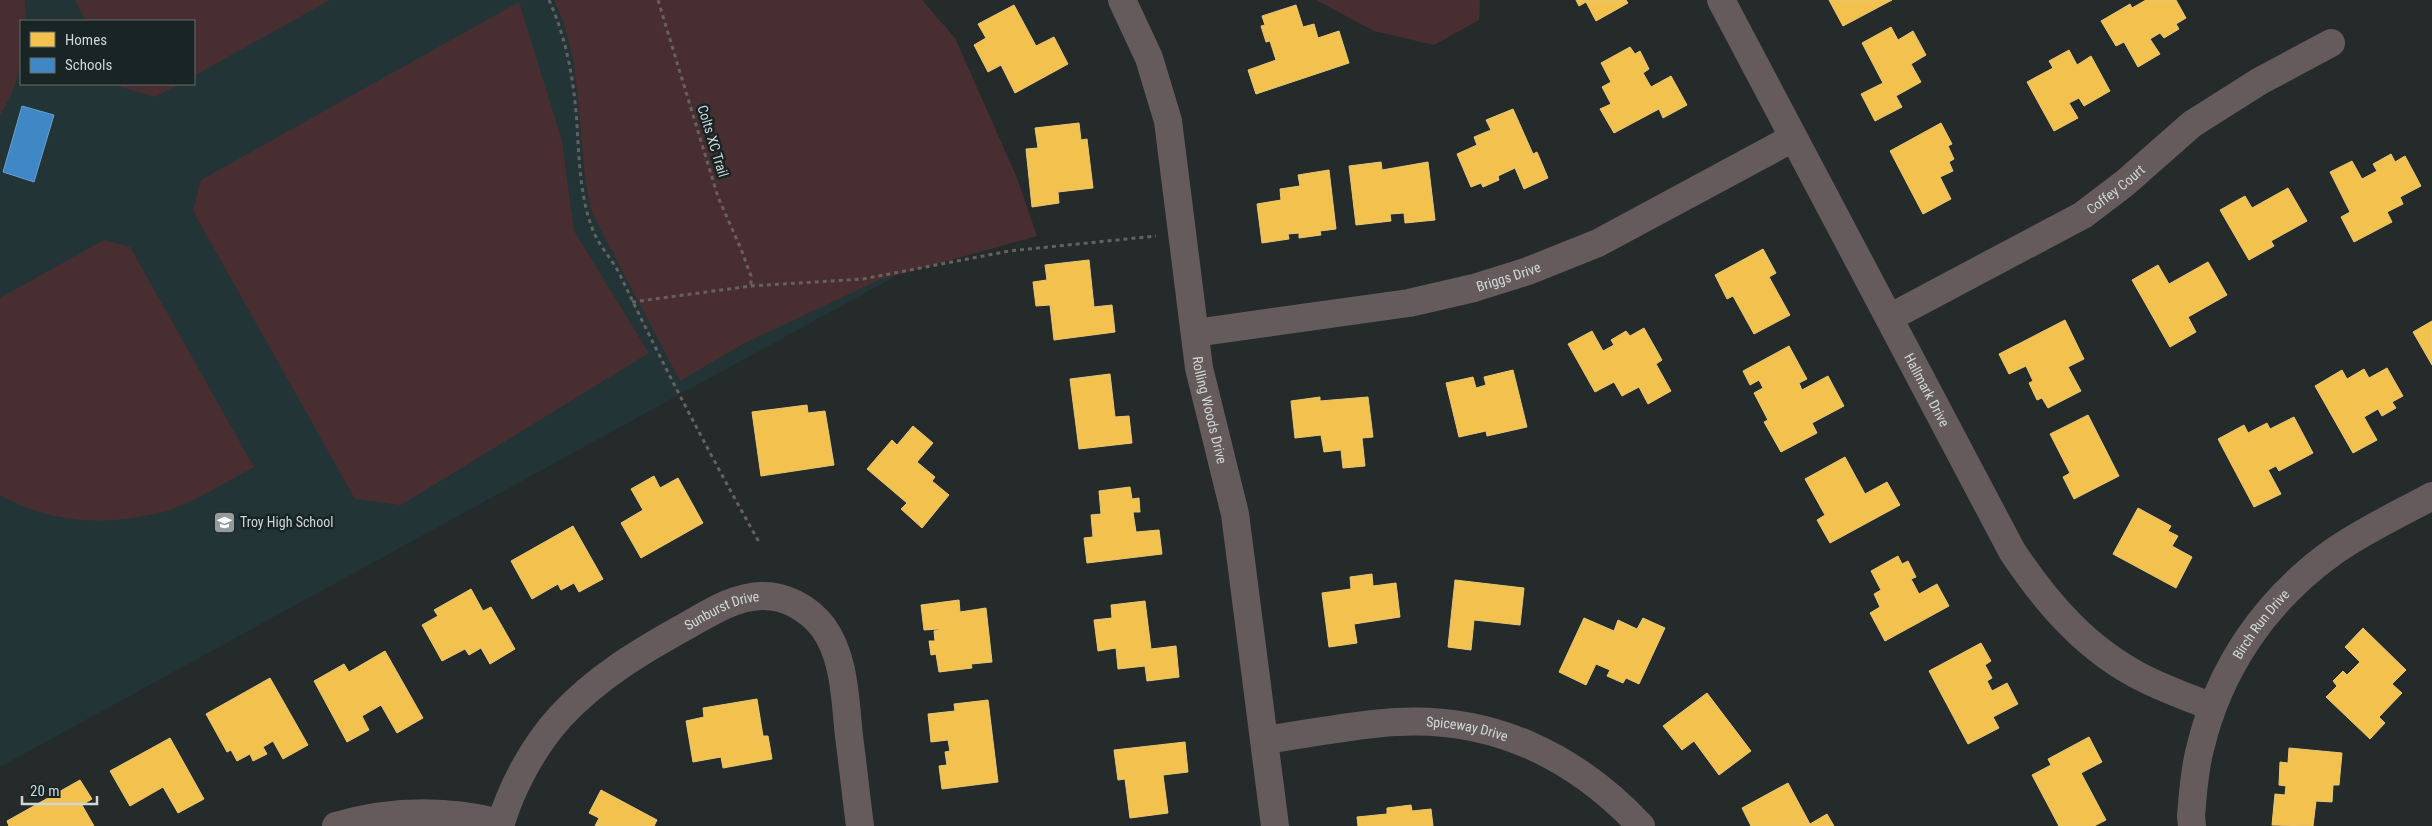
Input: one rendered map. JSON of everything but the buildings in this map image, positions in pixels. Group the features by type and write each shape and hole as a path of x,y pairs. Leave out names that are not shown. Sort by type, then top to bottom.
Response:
{"street":[{"name":"Rolling Woods Drive","path":"1122,0 1149,58 1168,121 1195,333 1206,400 1235,514 1275,826"},
{"name":"Hallmark Drive","path":"1721,0 2012,551 2034,584 2056,611 2112,660 2145,679 2212,707"},
{"name":"Coffey Court","path":"1889,318 2083,215 2125,183 2192,124 2260,81 2331,43"},
{"name":"Briggs Drive","path":"1195,333 1409,303 1466,290 1528,271 1598,243 1793,138"},
{"name":"Birch Run Drive","path":"2192,826 2191,816 2199,749 2212,707 2236,656 2267,611 2288,588 2347,543 2432,496"},
{"name":"Sunburst Drive","path":"500,825 517,782 536,750 559,719 604,676 626,660 723,605 738,599 761,596 776,597 792,602 808,612 832,641 838,659 845,703 860,826"},
{"name":"Spiceway Drive","path":"1264,740 1396,722 1431,722 1493,732 1518,740 1576,770 1600,786 1641,826"},
{"path":"336,826 388,815 423,812 471,816 500,825"}],"path":[{"path":"549,0 567,48 574,89 582,182 590,225 597,240 620,275 695,425 760,542"},
{"name":"Colts XC Trail","path":"658,0 718,197 741,248 750,276 751,286"},
{"path":"632,302 751,286 863,279 1009,251 1159,236"}],"shaded area":[{"name":"Troy High School","path":"0,0 750,0 896,276 0,767"},
{"path":"0,0 25,0 26,20 20,20 19,70 13,91 0,115"},
{"path":"75,0 330,0 195,75 195,20 85,20"},
{"path":"554,0 922,0 955,38 1017,178 1037,236 879,280 743,344 680,381 592,213 583,160 576,77 564,24"},
{"path":"1316,0 1480,0 1479,20 1434,45 1374,31"},
{"path":"519,2 562,141 574,231 649,353 401,505 355,499 193,211 201,180"},
{"path":"120,85 177,85 155,97 121,87"},
{"path":"104,240 130,247 254,467 205,494 169,510 149,515 111,520 73,519 36,511 0,495 0,298"}],"place":[{"name":"Troy High School","path":"224,522"}]}
